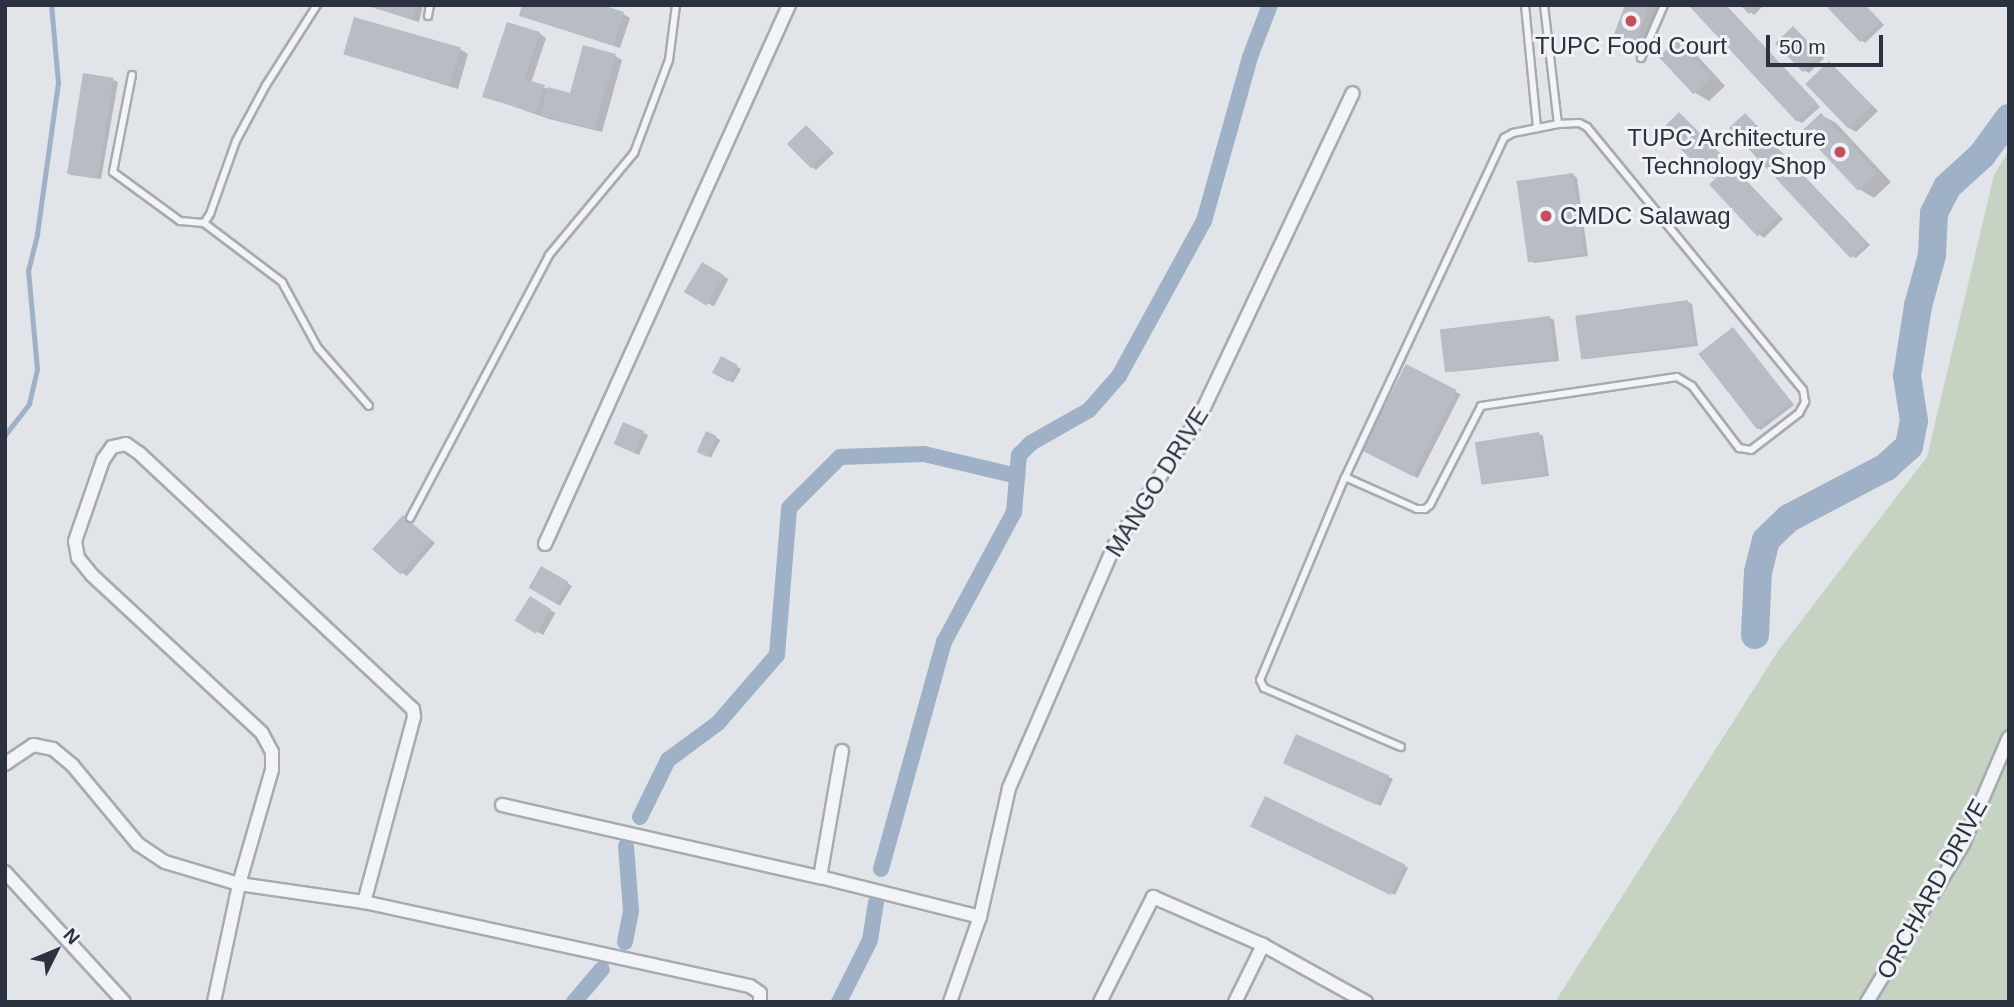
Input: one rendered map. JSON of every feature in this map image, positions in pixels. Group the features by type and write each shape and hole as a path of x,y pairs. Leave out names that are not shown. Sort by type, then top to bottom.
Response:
{"street":[{"path":"545,544 789,5"},
{"name":"MANGO DRIVE","path":"950,1002 980,918 1009,788 1114,546 1200,416 1353,93"},
{"path":"214,1002 239,884 271,771 272,752 262,733 92,575 78,558 75,541 103,460 112,447 126,444 139,453 413,709 414,717 364,902"},
{"name":"ORCHARD DRIVE","path":"1867,1002 1963,844 2009,737"},
{"path":"5,764 33,745 53,749 73,766 149,854 165,862 239,884 364,902 750,986 760,993 760,1002"},
{"path":"820,877 842,751"},
{"path":"502,805 820,877 980,918"},
{"path":"5,872 124,1002"},
{"path":"1100,1002 1153,897 1263,945 1366,1002"},
{"path":"1235,1002 1263,945"}],"lane":[{"path":"204,223 210,215 236,141 266,85 317,5"},
{"path":"428,16 430,5"},
{"path":"410,517 549,255 634,153 669,60 676,5"},
{"path":"1525,5 1537,128"},
{"path":"1544,5 1558,124"},
{"path":"1641,58 1664,5"},
{"path":"132,75 113,172 180,220 204,223 282,282 318,348 369,406"},
{"path":"1345,477 1417,509 1425,509 1430,505 1481,406 1677,377 1692,386 1739,448 1751,450 1798,413 1805,401 1803,390 1593,133 1579,123 1558,124 1513,133 1499,146 1345,477 1260,680 1264,688 1401,747"}],"green space":[{"path":"2009,150 2009,1002 1555,1002 1778,651 1927,457 1994,175"}],"building":[{"path":"366,5 415,5 412,19"},
{"path":"522,5 602,5 624,12 613,45 519,16"},
{"name":"TUPC Food Court","path":"1625,5 1649,5 1635,45 1613,37"},
{"path":"1726,5 1817,103 1797,122 1690,7"},
{"path":"1740,5 1758,5 1749,14"},
{"path":"1825,5 1865,5 1881,22 1860,42"},
{"path":"354,17 461,48 450,85 343,54"},
{"path":"507,22 540,32 524,79 545,85 536,113 482,97"},
{"path":"1793,26 1821,55 1803,72 1775,43"},
{"path":"1677,40 1712,77 1693,94 1659,57"},
{"path":"583,45 616,54 594,129 540,115 548,87 570,93"},
{"path":"1829,61 1872,106 1848,129 1805,84"},
{"path":"83,73 114,78 98,179 67,174"},
{"path":"1679,112 1726,159 1708,176 1661,130"},
{"path":"1745,113 1866,243 1850,258 1729,128"},
{"name":"TUPC Architecture Technology Shop","path":"1821,113 1877,173 1858,191 1802,131"},
{"path":"806,125 830,149 811,168 787,144"},
{"path":"1731,164 1779,216 1757,236 1709,184"},
{"path":"1573,173 1584,254 1528,262 1517,181"},
{"path":"702,262 724,275 706,305 684,292"},
{"path":"1688,300 1694,344 1581,359 1575,316"},
{"path":"1550,316 1555,359 1445,372 1440,330"},
{"path":"1733,327 1791,402 1757,429 1698,354"},
{"path":"721,356 738,365 729,382 712,373"},
{"path":"1406,364 1457,390 1413,476 1362,450"},
{"path":"623,422 644,431 635,453 614,444"},
{"path":"706,431 717,436 708,457 697,452"},
{"path":"1539,432 1546,474 1482,485 1475,442"},
{"path":"403,515 431,540 400,575 372,549"},
{"path":"541,566 569,582 556,604 528,588"},
{"path":"530,596 551,609 536,634 515,621"},
{"path":"1296,734 1389,775 1376,805 1283,763"},
{"path":"1265,796 1405,864 1390,895 1250,827"}],"waterway":[{"path":"5,435 29,404 37,369 28,271 37,234 58,83 51,5"},
{"path":"881,869 944,642 1014,512 1019,455 1031,443 1089,410 1119,376 1204,221 1250,57 1270,5"},
{"path":"1755,635 1758,572 1766,540 1789,518 1886,467 1909,446 1914,421 1907,376 1918,306 1932,255 1934,213 1947,187 1982,155 2009,118"},
{"path":"640,817 668,760 718,723 777,655 789,508 840,457 924,454 1017,476"},
{"path":"625,942 631,911 626,846"},
{"path":"839,1002 870,940 876,902"},
{"path":"574,1002 602,969"}],"place":[{"name":"TUPC Food Court","path":"1631,21"},
{"name":"TUPC Architecture Technology Shop","path":"1840,152"},
{"name":"CMDC Salawag","path":"1546,216"}]}
